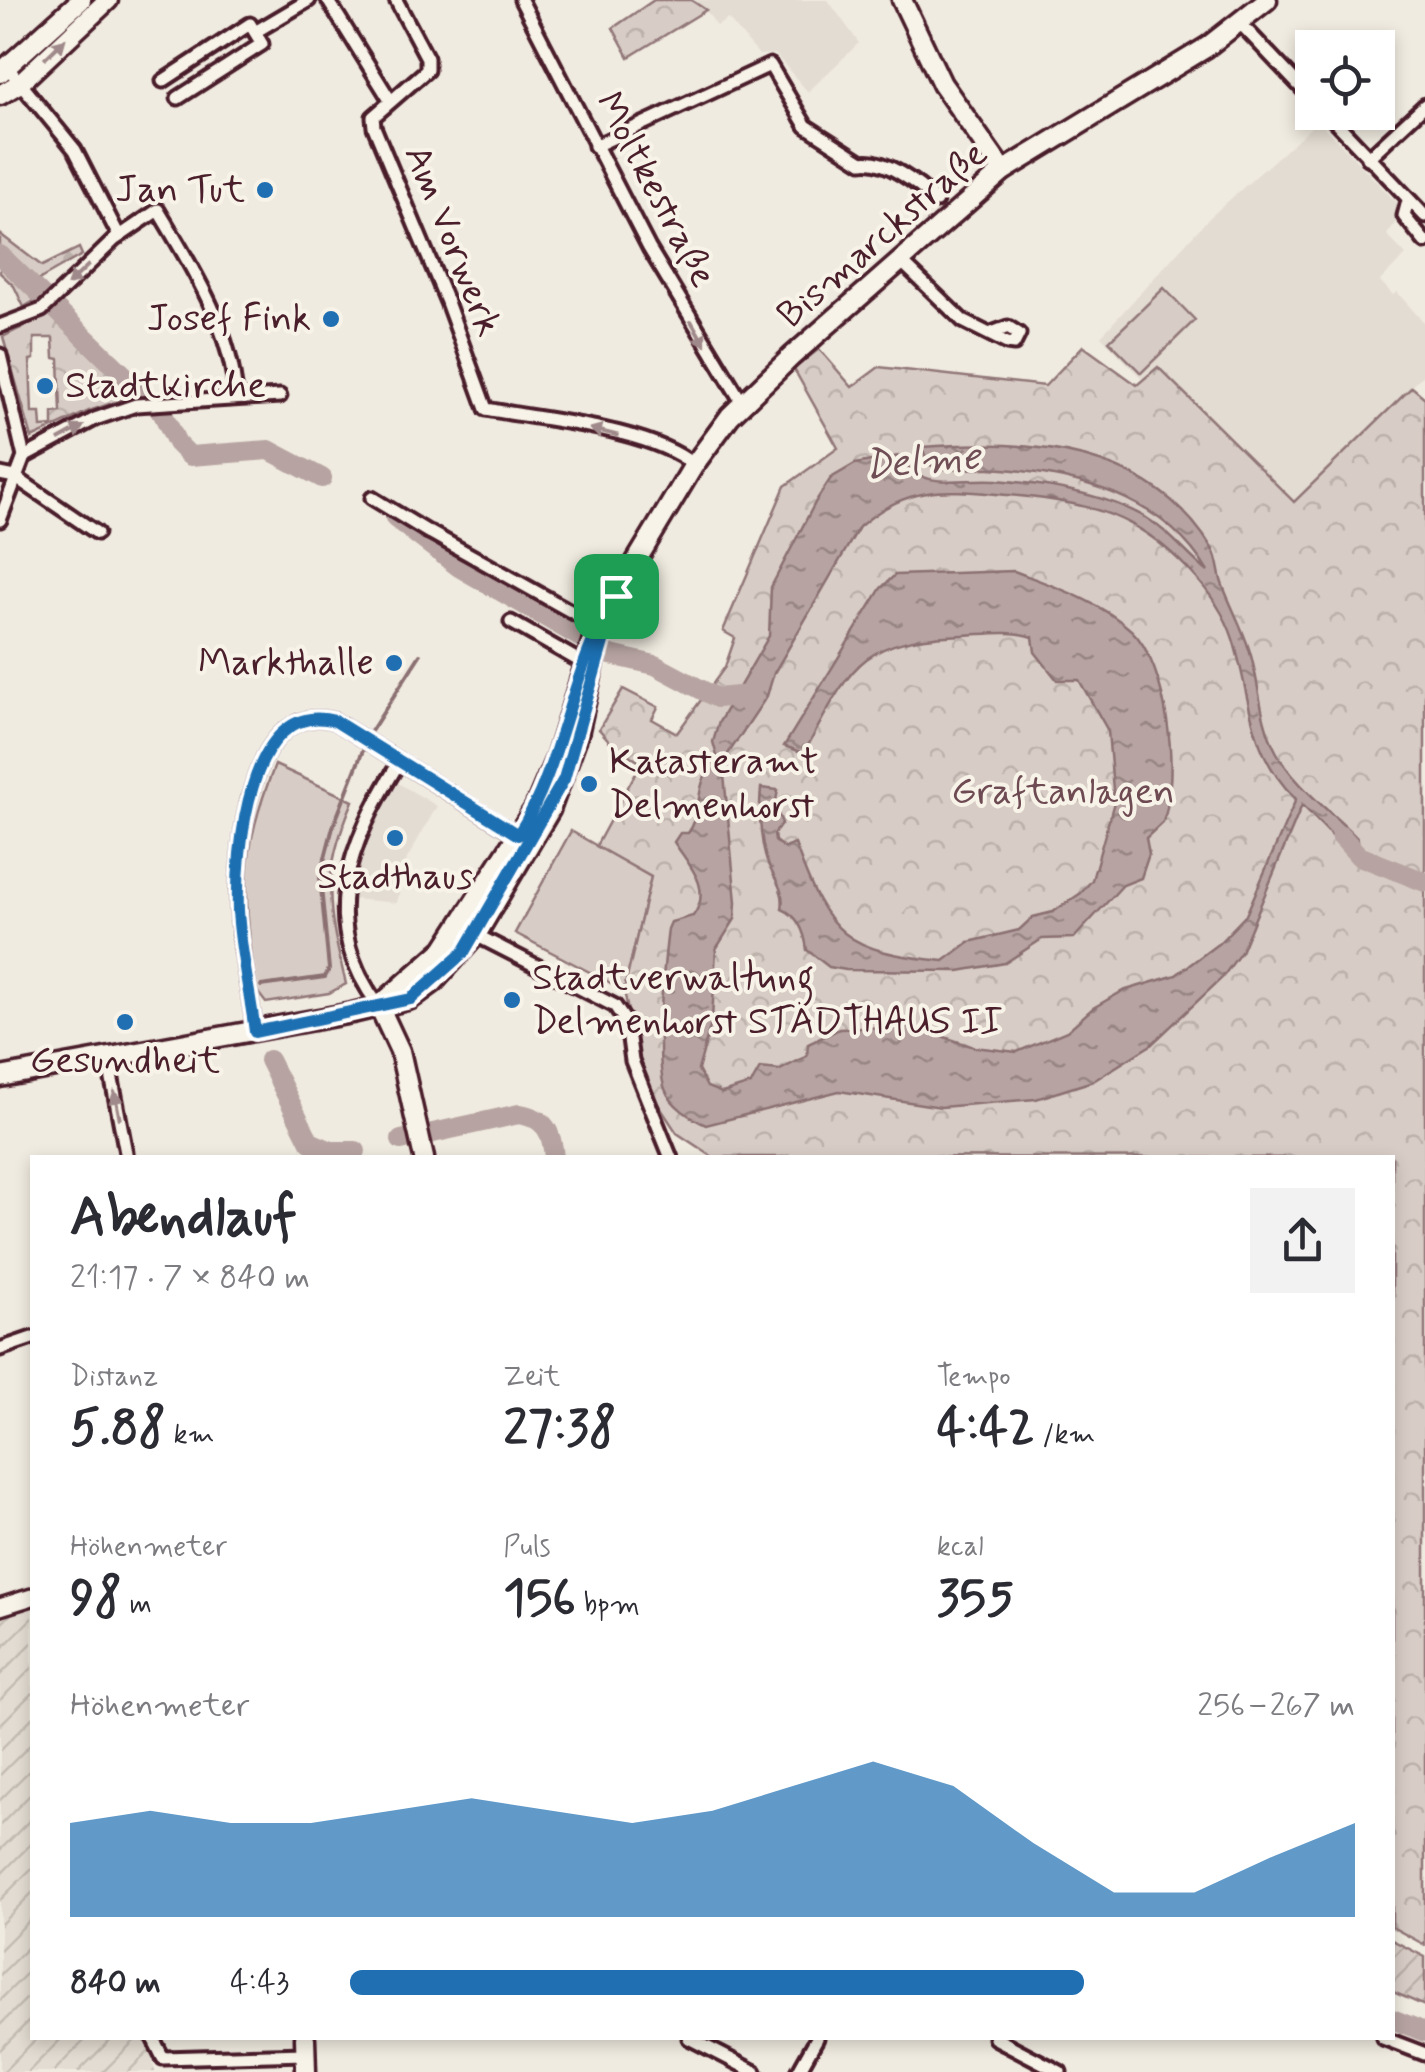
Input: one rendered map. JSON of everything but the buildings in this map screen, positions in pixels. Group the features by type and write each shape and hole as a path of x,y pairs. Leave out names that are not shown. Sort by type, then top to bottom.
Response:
{"main road":[{"path":"902,0 942,84 1003,171"},
{"name":"Bismarckstraße","path":"524,839 564,779 593,648 616,596 694,465 743,404 1003,171 1208,47 1266,0"},
{"path":"0,95 9,74 93,3"},
{"path":"0,1077 264,1030 411,999 433,983 476,935 524,839"},
{"path":"379,1006 444,949 524,839"},
{"path":"379,1006 400,1051 420,1141"}],"street":[{"path":"255,32 309,0"},
{"name":"Am Vorwerk","path":"328,0 390,100"},
{"name":"Am Vorwerk","path":"396,0 428,58 420,78 373,117 374,127 447,302 486,410 599,430 679,453 694,465"},
{"name":"Moltkestraße","path":"521,0 648,248 743,404"},
{"path":"1240,22 1295,81"},
{"path":"163,81 250,24 262,44 178,98"},
{"path":"595,146 770,65 806,126 862,162 874,160 890,169 936,201"},
{"path":"9,74 74,150 119,236"},
{"path":"1368,158 1425,105"},
{"path":"1342,130 1425,216"},
{"path":"1408,201 1404,216 1425,242"},
{"path":"0,326 42,310 119,236 158,210 192,266 226,340 233,360 236,397"},
{"path":"901,261 963,321 992,332"},
{"path":"0,355 24,458"},
{"path":"0,520 24,458 99,418 154,403 280,396"},
{"path":"0,474 15,477 96,533"},
{"path":"372,498 429,533 593,648"},
{"path":"511,622 593,648"},
{"path":"264,1030 238,907 239,854 258,776 272,742 288,725 306,718 335,721 375,744 398,764 524,839"},
{"path":"379,1006 364,986 351,941 343,906 345,872 363,824 398,764"},
{"path":"476,935 614,1006 626,1024 632,1061 670,1155"},
{"path":"108,1058 126,1155"},
{"path":"0,1349 30,1339"},
{"path":"0,1607 30,1598"},
{"path":"154,2040 163,2058 305,2055"},
{"path":"693,2040 756,2072"},
{"path":"799,2072 815,2040"},
{"path":"999,2040 1060,2072"},
{"path":"1388,2040 1425,2054"}],"shaded area":[{"path":"654,0 828,0 859,43 808,92 775,54 759,55 728,19 717,26 706,11 629,57 613,28"},
{"path":"1308,130 1327,130 1404,210 1387,235 1406,255 1380,281 1393,295 1397,292 1425,324 1425,373 1294,503 1158,367 1143,380 1101,336 1208,219"},
{"path":"398,783 437,806 407,859 397,903 352,899 364,844"},
{"path":"30,1603 30,2040 148,2040 155,2072 0,2072 0,1612"}],"green space":[{"path":"654,0 691,0 706,10 629,57 613,28"},
{"path":"0,234 42,266 79,248 82,255 28,286 39,298 24,307 14,286 0,273"},
{"path":"1164,288 1195,320 1141,373 1109,341"},
{"path":"49,314 133,396 89,411 32,438 3,337","holes":["34,338 53,338 54,358 59,359 61,412 53,413 53,426 41,427 40,413 32,413 30,360 34,359"]},
{"name":"Graftanlagen","path":"1083,346 1137,385 1158,367 1294,502 1412,387 1425,398 1425,1945 1395,1929 1395,1155 710,1155 677,1133 654,1098 636,1053 624,990 651,877 596,846 641,763 612,744 599,729 623,689 658,707 652,719 677,733 725,667 735,638 723,631 785,486 838,448 794,369 819,349 852,387 879,367 1045,386"},
{"path":"275,765 353,801 336,850 330,892 346,984 329,993 266,1003 256,990 247,876 255,825"},
{"path":"571,831 651,877 624,990 515,933"},
{"path":"1395,1942 1425,1957 1425,2006 1395,1993"}],"water":[{"path":"1004,445 1085,456 1123,470 1157,489 1187,516 1215,554 1223,586 1249,649 1266,726 1276,751 1303,787 1358,839 1359,856 1354,859 1302,805 1241,952 1222,978 1151,1045 1093,1081 1036,1099 941,1107 839,1091 706,1125 682,1110 668,1095 662,1075 660,1034 668,929 671,922 693,916 701,896 696,876 674,842 693,825 704,779 715,760 723,764 736,902 735,919 716,949 712,1020 698,1070 707,1087 722,1093 751,1084 760,1068 780,1070 807,1056 808,1044 839,1029 912,1026 974,1047 1017,1052 1067,1031 1093,1008 1123,991 1176,975 1219,943 1246,915 1296,799 1280,781 1260,743 1226,621 1188,569 1138,528 1108,514 1052,500 987,493 947,491 912,496 859,527 774,673 767,696 724,760 717,756 713,742 719,722 769,636 771,587 831,478 855,464 899,456 909,468 930,479 1014,482 1092,496 1145,517 1208,572 1167,524 1113,493 1021,471 936,467 928,464 922,447"},
{"path":"1014,571 1075,595 1118,620 1144,646 1154,668 1167,722 1170,778 1163,822 1146,838 1149,854 1141,878 1123,885 1074,938 1042,939 1005,963 959,971 829,967 807,950 800,926 782,909 780,887 763,847 761,788 778,790 775,806 782,823 774,834 775,841 784,848 795,844 818,900 831,919 862,944 884,951 944,961 969,942 1019,930 1033,917 1053,912 1081,893 1092,880 1114,802 1108,731 1079,680 1057,680 1035,652 1033,637 999,633 929,638 879,651 848,678 804,753 784,746 881,588 895,575"}],"waterway":[{"name":"Delme","path":"0,255 162,412 177,443 190,456 269,450 322,478"},
{"name":"Delme","path":"395,518 459,567 611,655 655,665 717,698 749,695 753,687"},
{"path":"368,736 420,655"},
{"path":"261,986 325,977 329,969 320,877 333,827 365,745"},
{"name":"Delme","path":"1341,836 1359,856 1425,882"},
{"path":"269,1060 310,1142 331,1151 356,1151"},
{"path":"401,1140 519,1114 536,1119 546,1128 553,1155"},
{"path":"1395,2020 1425,2032"}],"place":[{"name":"Jan Tut","path":"265,190"},
{"name":"Josef Fink","path":"331,319"},
{"name":"Stadtkirche","path":"45,386"},
{"name":"Markthalle","path":"394,663"},
{"name":"Katasteramt Delmenhorst","path":"589,784"},
{"name":"Stadthaus","path":"395,838"},
{"name":"Stadtverwaltung Delmenhorst STADTHAUS II","path":"512,1000"},
{"name":"Gesundheit","path":"125,1022"}],"route":[{"path":"616,596 564,779 550,810 464,952 411,999 255,1032 239,922 239,854 246,813 272,742 288,725 306,718 319,716 335,721 375,744 398,764 466,800 518,835 544,792 586,650 616,596"}]}
